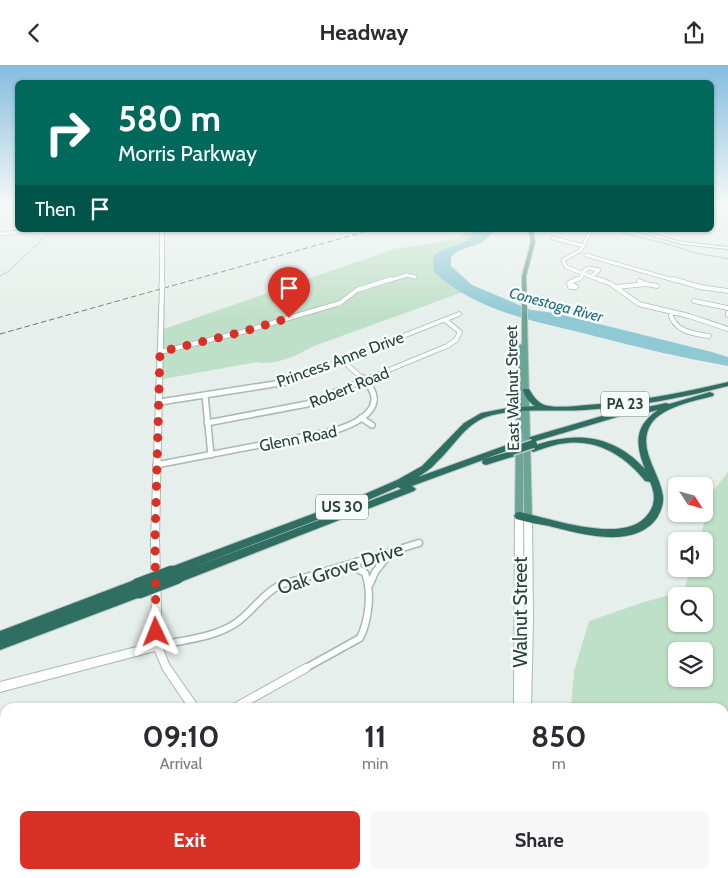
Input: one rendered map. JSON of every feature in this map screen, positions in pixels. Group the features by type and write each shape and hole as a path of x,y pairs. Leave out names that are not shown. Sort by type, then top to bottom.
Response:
{"highway":[{"path":"486,461 533,444 696,392 724,385"},
{"path":"533,444 610,420 728,390"},
{"path":"526,391 535,403 553,409"},
{"name":"PA 23","path":"553,409 615,405 696,392"},
{"name":"PA 23","path":"523,515 608,533 628,531 646,523 655,514 659,499 642,450 642,438 645,427 652,418 662,411 710,394"},
{"path":"321,515 396,484 418,472 440,455 461,429 472,421 493,413 553,409"},
{"path":"523,515 597,528 616,529 642,520 650,511 654,500 651,485 642,470 626,456 610,447 592,441 571,439 533,444"},
{"name":"US 30","path":"175,575 321,515 512,451"},
{"name":"US 30","path":"0,637 486,461"},
{"name":"US 30","path":"78,615 138,588"},
{"path":"0,646 78,615"}],"main road":[{"path":"162,241 160,402 156,465 157,646 166,667 191,703"},
{"name":"East Walnut Street","path":"523,515 521,265 529,241"},
{"name":"East Walnut Street","path":"522,286 525,265 534,241"},
{"path":"674,241 728,248"},
{"name":"East Walnut Street","path":"522,349 526,391 522,411"},
{"name":"Walnut Street","path":"520,703 523,515"},
{"name":"Walnut Street","path":"523,515 529,613 526,703"},
{"path":"0,687 157,646"}],"street":[{"path":"568,241 584,244"},
{"path":"585,241 579,252 565,257 562,261 568,268 617,287 638,304 727,328"},
{"path":"586,255 700,287 728,291"},
{"path":"569,283 581,278 582,273 588,268 599,271 592,277"},
{"path":"160,352 242,332 340,303 357,290 392,279 407,275 415,277"},
{"path":"639,281 657,286"},
{"path":"617,287 646,284"},
{"path":"694,301 728,308"},
{"path":"670,312 672,321 678,326 690,332 709,336"},
{"name":"Princess Anne Drive","path":"160,402 287,382 459,314"},
{"name":"Robert Road","path":"208,423 300,406 456,341 460,331 445,319"},
{"name":"Glenn Road","path":"156,465 333,431 350,425 370,409 375,399 373,389 342,360"},
{"path":"205,395 211,455"},
{"path":"361,418 372,425"},
{"name":"Oak Grove Drive","path":"157,646 226,628 241,619 272,589 419,543"},
{"path":"243,703 360,638 365,629 370,585 375,572 392,551"},
{"path":"349,564 365,573 370,585"}],"green space":[{"path":"444,241 472,241 443,261 463,292 314,346 279,361 257,362 163,379 161,330 394,249"},
{"path":"728,472 728,703 571,703 574,671 589,621 668,595 668,632 713,632 713,587 685,587 688,577 713,577 713,532 702,532 704,523 713,522 713,491"}],"water":[{"path":"465,241 484,241 461,250 451,257 451,266 472,285 531,310 555,313 728,357 728,366 646,349 532,321 490,307 451,286 434,272 433,257 443,250"}],"waterway":[{"path":"0,276 9,271 41,241"},
{"path":"655,241 696,253 728,259"}],"railway":[{"path":"0,334 332,241"}],"route":[{"path":"156,632 156,458 160,402 160,352 201,343 289,318"}],"water label":[{"name":"Conestoga River","path":"556,305"}]}
